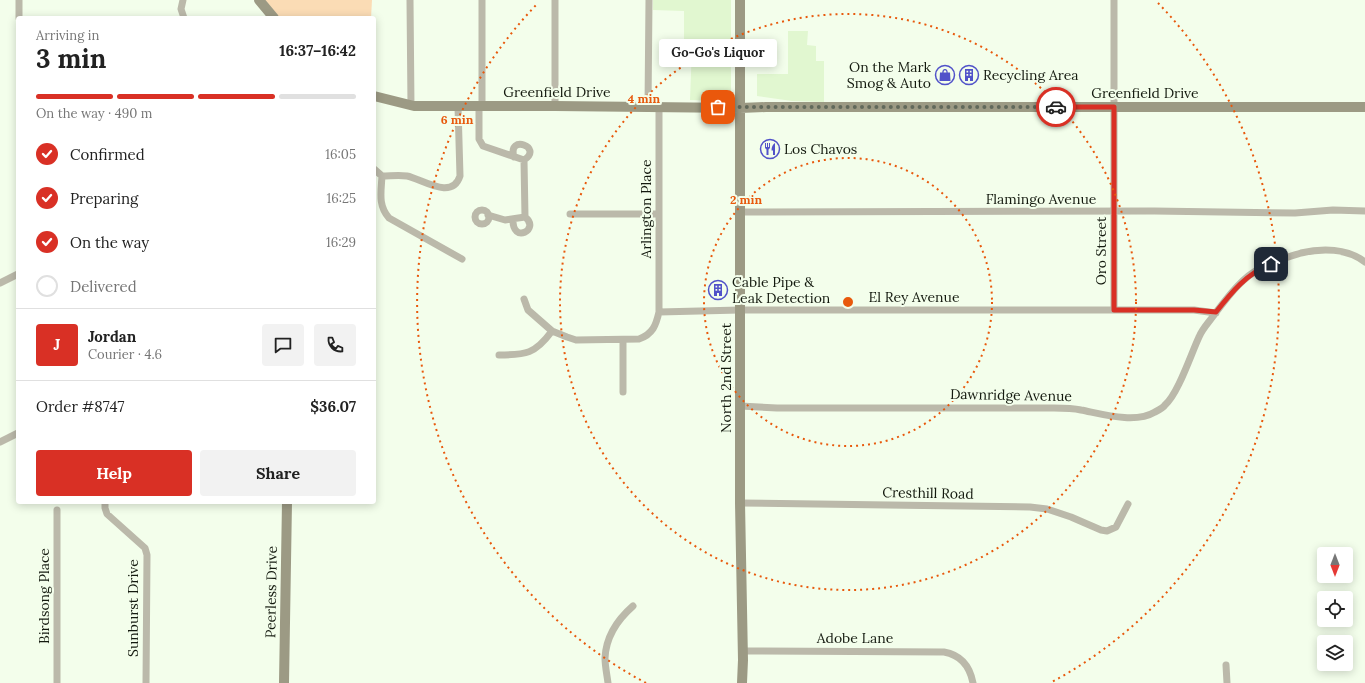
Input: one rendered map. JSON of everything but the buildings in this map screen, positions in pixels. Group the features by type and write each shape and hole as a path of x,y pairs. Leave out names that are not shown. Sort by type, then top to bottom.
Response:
{"main road":[{"path":"259,0 272,16"},
{"name":"North 2nd Street","path":"740,0 740,503 743,651 742,683"},
{"name":"Greenfield Drive","path":"376,97 411,106 740,108 1365,107"},
{"name":"Peerless Drive","path":"284,683 287,504"}],"street":[{"path":"19,0 19,16"},
{"path":"183,0 181,9 183,16"},
{"path":"410,0 411,106"},
{"path":"482,0 480,142 483,146 524,160"},
{"path":"555,0 555,106"},
{"path":"648,107 649,0"},
{"name":"Oro Street","path":"1114,0 1114,310"},
{"path":"376,171 382,176 408,176 428,184 447,188 454,185 460,176 458,106"},
{"name":"Arlington Place","path":"659,107 659,312"},
{"path":"513,219 515,231 524,233 528,230 530,225 529,220 525,217 524,160 530,153 529,148 520,144 516,146 513,150 514,157"},
{"path":"382,176 381,203 384,212 389,218 462,259"},
{"name":"Flamingo Avenue","path":"740,212 1295,213 1334,210 1365,211"},
{"path":"570,214 659,214"},
{"path":"488,215 505,220 525,217"},
{"name":"Dawnridge Avenue","path":"740,406 777,408 1054,408 1080,409 1108,416 1137,417 1154,413 1166,405 1174,395 1200,335 1216,312 1242,281 1254,272 1260,268 1291,256 1313,250 1336,250 1360,258 1365,262"},
{"path":"0,283 16,275"},
{"path":"524,299 528,310 552,331 576,340 639,339 644,337 656,325 659,312"},
{"name":"El Rey Avenue","path":"659,312 740,310 1194,310 1216,312"},
{"path":"499,355 521,355 535,349 546,340 552,331"},
{"path":"623,340 623,392"},
{"path":"0,442 16,434"},
{"name":"Cresthill Road","path":"740,503 1030,507 1048,509 1107,531 1116,527 1128,504"},
{"name":"Sunburst Drive","path":"105,504 104,508 107,514 145,548 147,555 146,683"},
{"name":"Birdsong Place","path":"57,510 57,683"},
{"path":"608,683 605,659 612,629 623,614 633,606"},
{"name":"Adobe Lane","path":"743,651 939,651 951,654 964,662 967,665 973,683"},
{"path":"1226,665 1227,683"}],"shaded area":[{"path":"265,0 372,0 371,16 278,16"},
{"path":"653,0 731,0 731,99 727,101 690,100 692,47 684,46 684,11 653,10"},
{"path":"788,31 808,31 807,45 816,46 816,61 824,61 824,102 792,101 757,96 757,74 788,74"}],"way so far":[{"path":"718,107 1056,107"}],"place":[{"name":"On the Mark Smog & Auto","path":"945,75"},
{"name":"Recycling Area","path":"969,75"},
{"name":"Go-Go's Liquor","path":"718,107"},
{"name":"Los Chavos","path":"770,149"},
{"name":"Cable Pipe & Leak Detection","path":"718,290"}],"route":[{"path":"1056,107 1114,107 1114,310 1194,310 1216,312 1242,281 1260,268 1271,264"}]}
